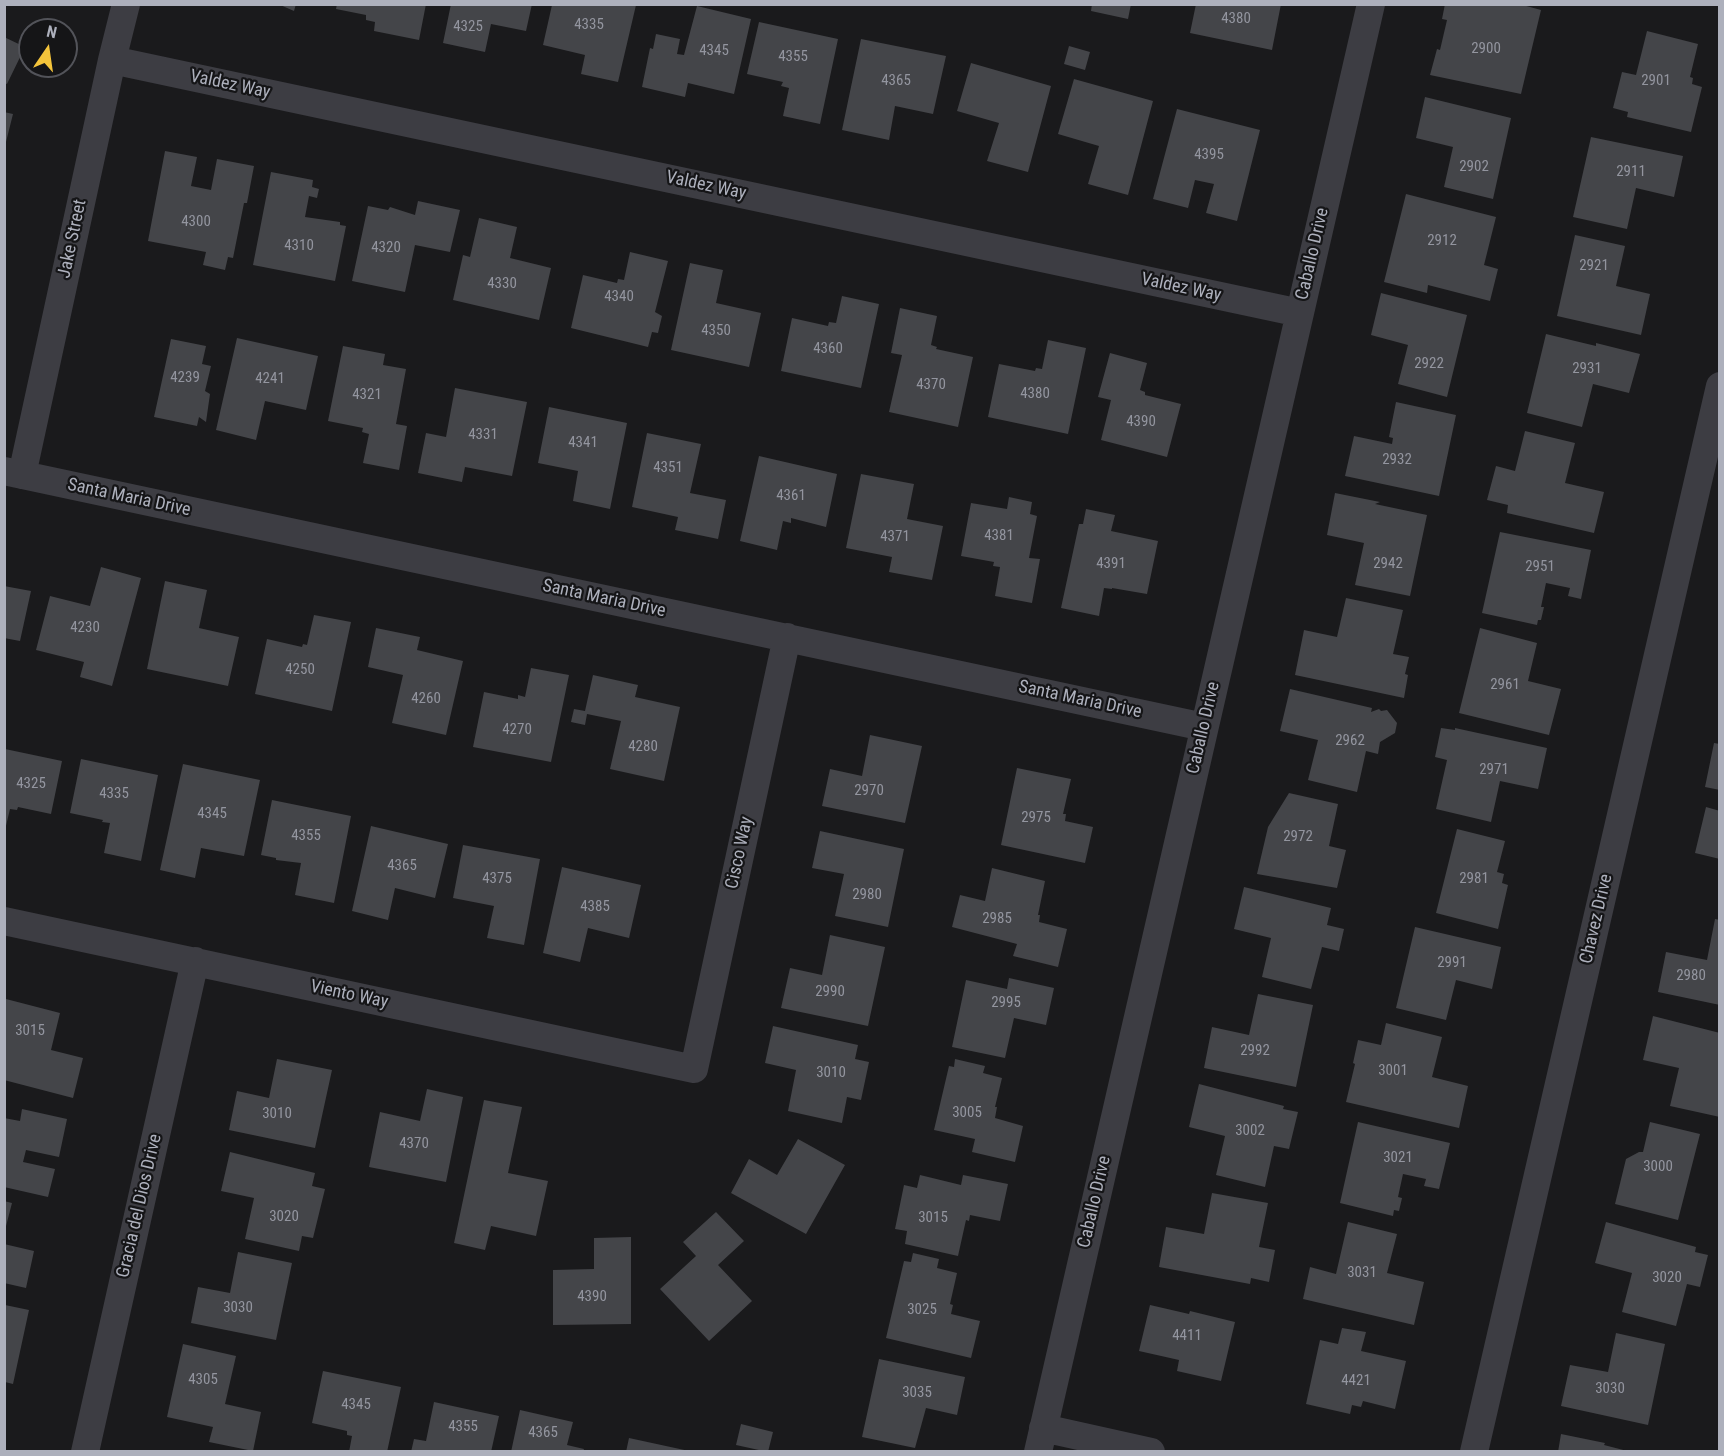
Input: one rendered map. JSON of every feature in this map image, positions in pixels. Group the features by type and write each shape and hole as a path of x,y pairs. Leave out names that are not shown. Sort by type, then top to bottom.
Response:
{"street":[{"name":"Jake Street","path":"13,473 126,4"},
{"name":"Caballo Drive","path":"1041,1440 1371,4"},
{"name":"Valdez Way","path":"111,60 1300,313"},
{"name":"Chavez Drive","path":"1474,1452 1719,386"},
{"name":"Santa Maria Drive","path":"13,473 1204,727"},
{"name":"Cisco Way","path":"694,1069 787,638"},
{"name":"Viento Way","path":"4,921 694,1069"},
{"name":"Gracia del Dios Drive","path":"85,1452 195,961"},
{"path":"1041,1440 1151,1452"}],"building":[{"path":"278,4 296,4 294,11"},
{"path":"337,4 426,4 419,40 374,31 375,22 366,20 366,15 336,9"},
{"path":"451,4 532,4 526,31 491,24 485,52 443,43"},
{"path":"1092,4 1131,4 1128,19 1091,11"},
{"path":"1196,4 1281,4 1272,50 1190,33"},
{"path":"1445,4 1519,4 1541,10 1521,94 1430,75 1437,49 1440,50 1447,20 1442,19"},
{"path":"552,5 636,5 618,82 581,74 585,55 543,45"},
{"path":"697,6 751,19 734,94 688,83 685,97 642,87 650,48 653,49 656,34 680,39 677,54 684,55"},
{"path":"759,22 838,39 820,124 783,116 789,88 781,86 783,82 747,74"},
{"path":"1647,31 1698,44 1690,77 1693,78 1692,84 1702,87 1691,132 1627,117 1628,112 1613,108 1622,72 1636,75"},
{"path":"4,37 18,44 18,61 7,84 4,83"},
{"path":"861,39 946,56 933,114 895,106 889,140 842,130"},
{"path":"1069,46 1090,52 1085,70 1064,64"},
{"path":"971,63 1051,86 1028,172 987,161 999,123 957,111"},
{"path":"1074,79 1153,101 1128,195 1088,184 1099,146 1058,134"},
{"path":"1425,97 1511,118 1493,199 1444,187 1453,147 1416,138"},
{"path":"1177,109 1260,130 1237,221 1206,213 1214,184 1195,180 1188,208 1153,199"},
{"path":"4,112 13,114 5,146 4,146"},
{"path":"1591,137 1683,156 1674,197 1636,188 1627,229 1573,217"},
{"path":"165,151 197,157 191,186 211,190 217,159 254,166 233,258 228,257 225,270 203,265 206,252 148,241"},
{"path":"271,172 313,180 312,187 319,189 317,198 309,196 305,217 340,222 340,225 346,226 335,281 253,265"},
{"path":"1406,194 1496,217 1484,265 1498,269 1490,301 1428,285 1427,293 1384,282"},
{"path":"418,201 460,210 450,252 415,245 405,292 352,281 368,206 388,210 390,207 415,215"},
{"path":"479,218 517,227 510,258 551,268 539,320 453,300 463,255 470,257"},
{"path":"1575,235 1625,246 1616,286 1650,294 1641,335 1557,316"},
{"path":"630,252 668,261 655,312 662,316 658,333 652,332 648,347 571,328 583,275 617,283 618,279 624,280"},
{"path":"690,263 723,270 716,303 761,313 749,367 671,350"},
{"path":"1381,293 1467,315 1447,397 1398,384 1408,345 1371,335"},
{"path":"842,296 879,304 861,388 781,371 792,318 828,326 829,322 836,323"},
{"path":"900,308 937,316 931,345 937,347 936,349 973,357 958,427 889,412 902,355 891,353"},
{"path":"1546,334 1640,354 1629,393 1593,384 1582,427 1527,413"},
{"path":"237,338 318,356 306,410 265,401 256,440 216,430"},
{"path":"171,339 206,346 202,364 211,366 205,391 210,394 206,422 199,417 197,426 154,417"},
{"path":"1048,340 1086,348 1068,434 988,417 999,364 1035,371 1036,368 1042,369"},
{"path":"343,346 385,354 383,365 406,369 396,424 407,426 399,470 363,463 369,434 362,432 363,428 328,421"},
{"path":"1110,353 1147,363 1140,390 1145,392 1145,395 1181,404 1167,457 1101,440 1111,400 1098,397"},
{"path":"455,388 527,402 512,476 465,467 462,482 418,473 426,433 446,437"},
{"path":"1396,402 1456,415 1439,496 1345,476 1354,436 1392,444 1393,438 1389,437"},
{"path":"549,407 627,423 610,509 573,501 578,471 538,463"},
{"path":"1525,431 1575,443 1565,483 1604,492 1594,533 1507,513 1508,505 1487,500 1496,466 1515,471"},
{"path":"647,433 701,444 690,493 726,500 718,539 675,530 678,517 632,507"},
{"path":"759,456 837,474 826,527 791,518 791,523 783,521 777,550 740,541"},
{"path":"861,474 914,484 907,519 943,526 932,580 889,572 892,557 846,548"},
{"path":"1335,493 1427,515 1410,596 1355,585 1364,543 1327,535"},
{"path":"1009,497 1032,502 1030,514 1037,516 1029,558 1040,559 1032,603 995,596 1000,567 993,566 994,562 961,556 971,503 1007,509"},
{"path":"1086,509 1115,515 1111,531 1158,541 1147,594 1104,588 1099,616 1061,608 1079,524 1083,524"},
{"path":"1500,532 1591,550 1581,599 1568,596 1570,588 1546,583 1541,607 1544,607 1541,620 1538,620 1537,625 1482,613"},
{"path":"101,567 141,578 112,686 80,677 84,662 36,650 50,596 90,606"},
{"path":"165,581 207,590 199,628 239,637 228,686 147,669"},
{"path":"4,586 31,591 20,641 4,638"},
{"path":"1346,598 1403,610 1393,654 1409,657 1405,674 1408,675 1404,698 1295,675 1304,630 1337,637"},
{"path":"314,615 351,622 332,711 255,694 267,639 302,647 303,644 307,645"},
{"path":"376,628 420,637 417,650 463,661 446,735 392,723 403,675 368,667"},
{"path":"1480,628 1537,643 1528,681 1561,689 1549,735 1459,713"},
{"path":"531,668 569,675 551,762 473,747 484,692 518,699 518,695 525,697"},
{"path":"593,675 638,685 635,697 680,707 664,781 610,769 621,721 587,714 585,725 571,722 574,709 585,711"},
{"path":"1290,689 1372,708 1371,712 1379,709 1387,710 1397,723 1395,733 1380,742 1378,754 1366,751 1357,792 1308,780 1318,740 1280,731"},
{"path":"1441,728 1455,730 1455,728 1547,748 1538,789 1500,781 1491,822 1436,809 1447,760 1435,757"},
{"path":"870,735 922,746 905,823 822,806 830,769 862,776"},
{"path":"1714,743 1720,744 1720,790 1705,787"},
{"path":"5,749 62,761 51,814 18,807 17,810 10,809 5,830"},
{"path":"81,759 158,775 141,861 104,853 110,823 70,813"},
{"path":"183,764 260,780 244,856 201,848 195,878 160,870"},
{"path":"1017,768 1071,779 1063,814 1066,814 1065,821 1093,827 1085,863 1001,845"},
{"path":"1289,793 1338,804 1329,846 1346,850 1337,888 1257,874 1268,827"},
{"path":"272,800 351,816 334,903 295,895 301,863 276,860 276,858 261,855"},
{"path":"1706,807 1720,811 1720,859 1695,853"},
{"path":"371,826 448,844 435,898 395,888 388,920 352,911"},
{"path":"1457,829 1505,841 1497,872 1504,874 1502,883 1508,885 1498,929 1436,913"},
{"path":"820,831 904,849 888,927 835,916 844,874 812,868"},
{"path":"463,845 540,859 524,945 487,938 494,906 453,898"},
{"path":"562,867 641,885 629,938 588,928 580,962 543,953"},
{"path":"992,868 1045,881 1038,915 1040,915 1039,922 1067,929 1058,967 1013,956 1017,944 952,927 960,895 985,901"},
{"path":"1244,887 1331,908 1327,925 1344,929 1339,951 1322,947 1311,989 1262,977 1271,938 1234,929"},
{"path":"1715,919 1720,920 1720,1005 1658,992 1666,952 1707,960"},
{"path":"1415,927 1501,947 1492,989 1456,980 1446,1020 1396,1008"},
{"path":"830,935 885,947 868,1026 781,1008 790,968 822,975"},
{"path":"1009,978 1054,988 1046,1025 1014,1018 1005,1058 952,1047 966,980 1007,989"},
{"path":"1258,994 1313,1005 1296,1087 1204,1068 1212,1027 1249,1035"},
{"path":"6,999 60,1013 51,1050 83,1058 73,1098 4,1080"},
{"path":"1653,1016 1720,1033 1720,1117 1670,1106 1679,1068 1643,1060"},
{"path":"1386,1023 1442,1037 1432,1077 1468,1086 1459,1128 1346,1102 1358,1040 1381,1045"},
{"path":"773,1026 858,1045 855,1059 869,1062 861,1100 847,1097 842,1123 788,1111 796,1070 765,1063"},
{"path":"277,1059 332,1070 315,1148 229,1130 237,1091 269,1098"},
{"path":"955,1059 985,1066 983,1073 1002,1078 995,1107 997,1107 995,1118 1023,1126 1015,1162 972,1152 975,1139 934,1130 949,1066 954,1067"},
{"path":"1199,1084 1284,1106 1283,1109 1298,1112 1289,1149 1274,1146 1265,1187 1216,1175 1225,1136 1189,1127"},
{"path":"427,1089 463,1097 446,1182 369,1167 380,1112 420,1121"},
{"path":"484,1100 522,1107 508,1173 548,1181 536,1236 491,1226 485,1250 454,1243"},
{"path":"22,1109 67,1119 59,1157 26,1150 23,1162 55,1169 48,1197 4,1187 4,1118 20,1121"},
{"path":"1358,1122 1450,1143 1439,1189 1424,1186 1426,1179 1403,1174 1398,1197 1402,1198 1399,1211 1394,1210 1393,1216 1340,1203"},
{"path":"1650,1122 1700,1134 1678,1220 1615,1204 1626,1159 1643,1152"},
{"path":"798,1139 845,1165 806,1234 731,1193 749,1159 777,1175"},
{"path":"230,1152 315,1173 312,1186 325,1189 313,1238 302,1236 299,1251 245,1239 254,1198 221,1191"},
{"path":"920,1175 961,1185 963,1175 1008,1184 1000,1221 970,1215 969,1221 966,1220 958,1256 905,1244 907,1231 895,1229 904,1185 917,1188"},
{"path":"1212,1193 1268,1203 1259,1247 1275,1250 1269,1282 1251,1278 1250,1284 1159,1267 1166,1227 1204,1234"},
{"path":"4,1201 12,1203 5,1230 4,1230"},
{"path":"716,1212 744,1241 718,1265 752,1301 709,1341 660,1289 696,1256 683,1242"},
{"path":"1348,1222 1397,1234 1387,1273 1424,1282 1414,1325 1303,1299 1310,1267 1336,1274"},
{"path":"1606,1222 1696,1247 1695,1252 1708,1255 1700,1287 1687,1284 1676,1326 1622,1312 1632,1273 1595,1263"},
{"path":"631,1237 631,1324 553,1325 553,1270 594,1269 594,1238"},
{"path":"4,1244 34,1251 26,1288 4,1283"},
{"path":"238,1252 292,1263 276,1340 191,1323 198,1287 230,1293"},
{"path":"913,1253 939,1259 937,1268 957,1273 950,1304 953,1305 951,1314 980,1321 971,1358 886,1338 904,1261 911,1262"},
{"path":"5,1305 29,1310 13,1384 5,1382"},
{"path":"1150,1305 1189,1314 1190,1311 1235,1322 1221,1381 1177,1371 1179,1360 1139,1351"},
{"path":"1342,1328 1366,1332 1361,1351 1406,1361 1395,1409 1363,1401 1361,1407 1352,1405 1350,1414 1306,1404 1320,1340 1338,1344"},
{"path":"1616,1333 1665,1344 1648,1425 1561,1406 1570,1365 1608,1372"},
{"path":"183,1344 236,1356 225,1404 261,1412 253,1451 209,1442 213,1427 167,1417"},
{"path":"879,1359 965,1377 957,1415 926,1408 915,1448 862,1437"},
{"path":"323,1371 401,1387 387,1452 349,1452 352,1436 347,1435 347,1431 312,1423"},
{"path":"434,1402 499,1416 491,1452 411,1452 414,1439 426,1441"},
{"path":"520,1410 573,1422 567,1445 584,1449 583,1452 511,1452"},
{"path":"741,1424 773,1432 768,1452 736,1445"},
{"path":"1561,1434 1605,1443 1604,1445 1631,1452 1558,1452"},
{"path":"629,1438 689,1451 689,1452 626,1452"}]}
